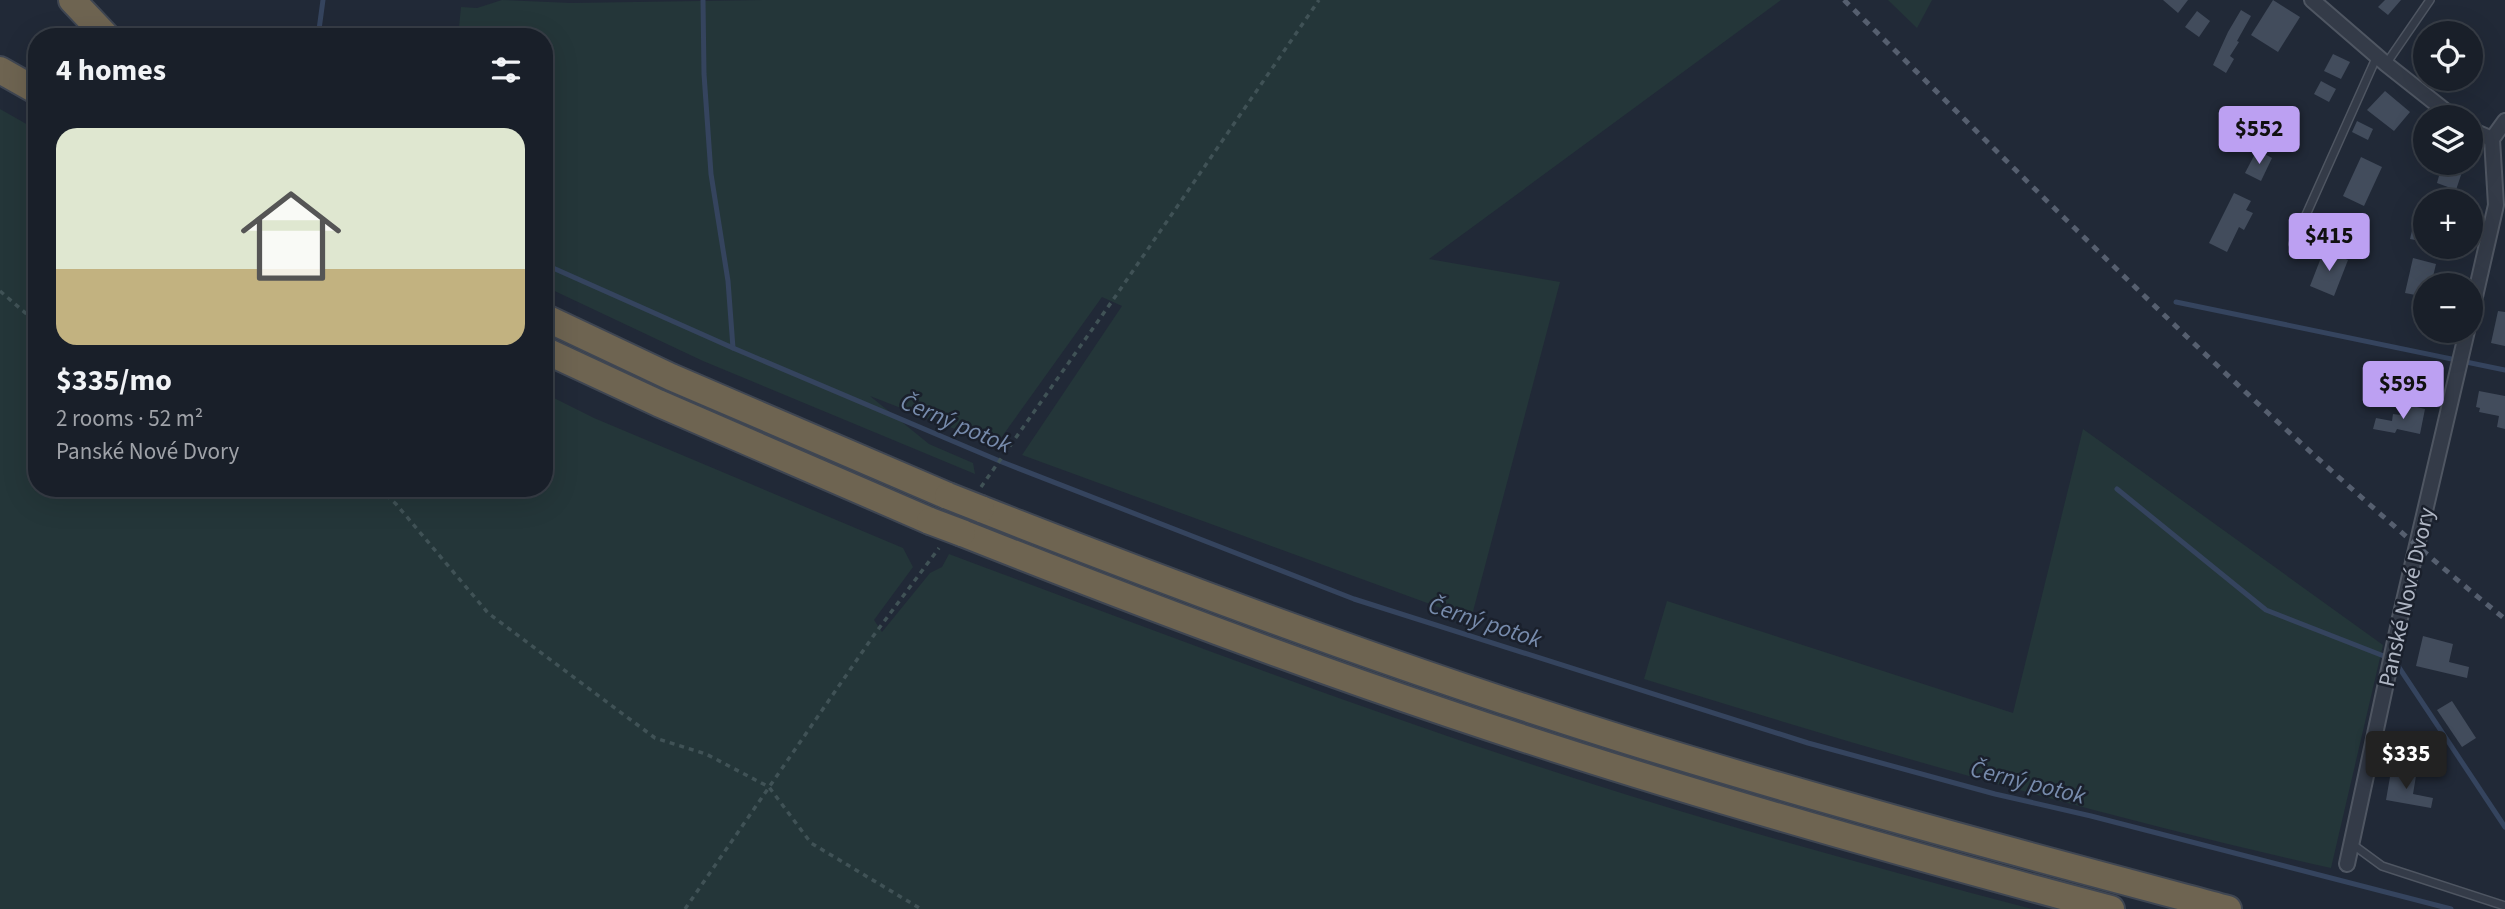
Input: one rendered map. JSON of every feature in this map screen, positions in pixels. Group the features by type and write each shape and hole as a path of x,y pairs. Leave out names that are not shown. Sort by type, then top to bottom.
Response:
{"highway":[{"path":"72,0 98,28"},
{"path":"0,70 28,86"},
{"path":"553,321 671,377 948,496 981,499 1288,626 1626,740 1926,828 2228,909"},
{"path":"553,354 658,403 930,521 1252,645 1473,722 1800,824 2111,909"}],"street":[{"path":"2312,0 2438,105"},
{"path":"2480,273 2496,205 2492,139 2505,121"},
{"path":"2483,135 2492,139"},
{"name":"Panské Nové Dvory","path":"2347,864 2397,631 2464,343"}],"lane":[{"path":"2293,244 2382,60 2430,0"},
{"path":"2352,844 2382,866 2505,906"}],"path":[{"path":"981,499 1115,297 1319,0"},
{"path":"0,291 28,315"},
{"path":"389,497 488,613 655,738 706,754 769,787 811,843 921,909"},
{"path":"685,909 874,635 939,549"}],"shaded area":[{"path":"502,0 571,3 764,0 1781,0 1429,259 1560,282 1471,619 1022,455 1122,306 1102,297 996,445 870,396 929,444 973,463 975,474 703,361 553,290 553,28 459,28 461,7 477,8"},
{"path":"1888,0 1932,0 1917,28"},
{"path":"0,109 28,125 28,497 553,497 553,398 594,418 903,548 913,567 874,620 882,632 930,573 942,567 949,554 1263,671 1500,754 1749,831 2032,909 0,909"},
{"path":"2083,429 2383,645 2331,868 2158,827 1986,781 1644,679 1667,601 2013,713"}],"building":[{"path":"2163,0 2188,0 2178,13"},
{"path":"2273,0 2300,17 2278,52 2251,35"},
{"path":"2385,0 2401,0 2388,15 2378,7"},
{"path":"2241,10 2251,16 2230,56 2234,59 2226,73 2213,65"},
{"path":"2197,11 2210,21 2199,37 2185,27"},
{"path":"2333,54 2350,62 2341,79 2324,71"},
{"path":"2321,81 2336,89 2329,102 2314,94"},
{"path":"2385,91 2410,112 2394,131 2367,110"},
{"path":"2357,121 2373,129 2368,140 2352,132"},
{"path":"2257,150 2272,158 2261,181 2245,173"},
{"path":"2361,157 2382,167 2364,206 2343,196"},
{"path":"2439,175 2461,175 2456,189 2437,183"},
{"path":"2234,193 2251,201 2246,210 2253,213 2244,230 2239,227 2227,252 2209,243"},
{"path":"2324,250 2348,260 2334,296 2310,286"},
{"path":"2413,258 2436,264 2434,273 2413,273 2413,295 2405,293"},
{"path":"2498,311 2505,312 2505,346 2491,343"},
{"path":"2479,391 2505,396 2505,429 2497,427 2499,416 2479,412 2480,408 2476,407"},
{"path":"2404,404 2425,409 2420,434 2397,429 2395,433 2373,429 2376,418 2392,421 2393,414 2401,415"},
{"path":"2423,636 2453,644 2449,662 2469,667 2467,678 2416,666"},
{"path":"2452,701 2476,738 2462,747 2437,710"},
{"path":"2391,771 2416,776 2413,794 2433,798 2431,808 2386,800"}],"waterway":[{"name":"Černý potok","path":"319,28 323,0"},
{"path":"703,0 704,74 711,174 728,281 733,348"},
{"name":"Černý potok","path":"553,268 1002,462 1354,599 1808,743 1995,794 2091,816 2451,909"},
{"path":"2176,302 2505,370"},
{"path":"2117,489 2266,610 2394,660 2505,827"}],"railway":[{"path":"1844,0 2249,396 2418,547 2505,619"}]}
